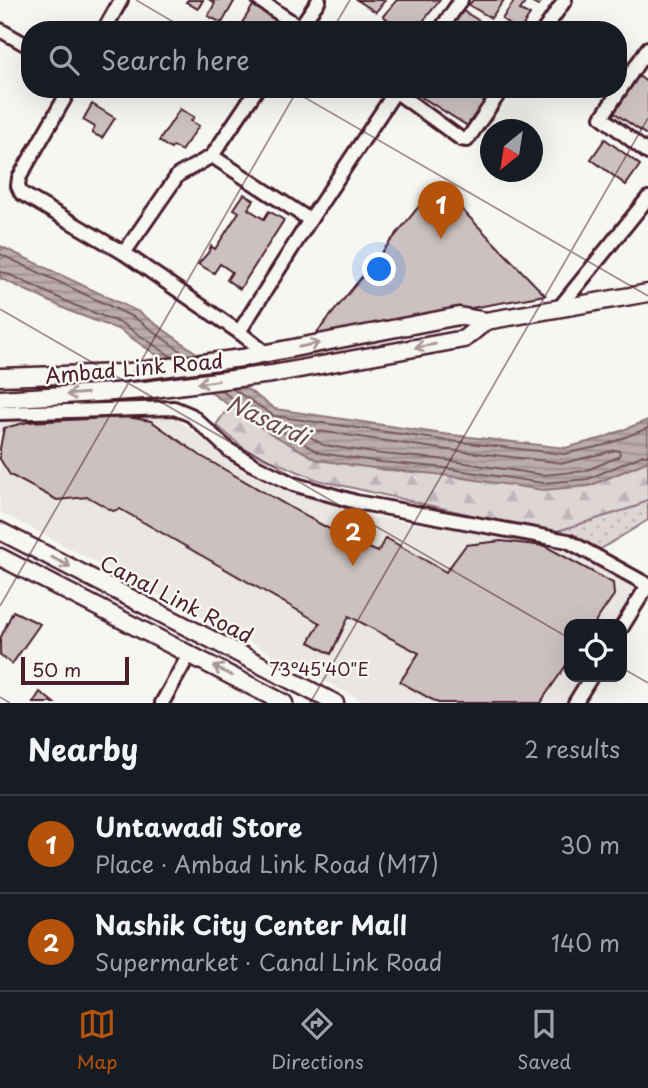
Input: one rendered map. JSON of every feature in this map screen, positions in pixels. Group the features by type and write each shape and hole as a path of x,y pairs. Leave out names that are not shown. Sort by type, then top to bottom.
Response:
{"main road":[{"path":"486,321 648,293"},
{"name":"Ambad Link Road","path":"0,377 122,373 267,354 459,316 486,321"},
{"name":"Ambad Link Road","path":"0,399 145,390 272,374 464,339 486,321"},
{"name":"Canal Link Road","path":"0,531 335,703"},
{"name":"Canal Link Road","path":"0,557 284,703"}],"street":[{"path":"109,21 121,0"},
{"path":"259,0 289,21"},
{"path":"306,21 319,0"},
{"path":"446,21 461,0"},
{"path":"550,21 565,0"},
{"path":"0,30 21,42"},
{"path":"627,80 648,48"},
{"path":"65,98 19,178 21,193 124,253 267,354"},
{"path":"124,253 178,175 212,156 251,98"},
{"path":"239,332 390,98"},
{"path":"406,98 465,141 496,98"},
{"path":"615,98 602,117 648,153"},
{"path":"212,156 310,219"},
{"path":"560,307 648,198"},
{"path":"0,413 174,408 191,415 229,450 293,484 356,502 568,541 648,585 627,619"},
{"path":"162,703 190,653"},
{"path":"575,703 588,682"}],"shaded area":[{"path":"163,409 242,469 358,515 561,545 642,587 620,619 564,619 564,682 580,682 566,703 367,703 0,512 0,421"}],"green space":[{"path":"230,405 268,432 379,469 589,486 648,461 648,499 637,506 551,533 318,480 246,450 216,425"},
{"path":"648,499 648,520 601,549 551,533 637,506"}],"water":[{"name":"Nasardi","path":"0,246 139,312 275,409 443,434 565,448 603,438 648,420 648,461 589,486 543,490 318,460 268,432 120,330 72,312 0,278"}],"building":[{"path":"203,0 198,9 186,2"},
{"path":"210,0 235,0 223,21 208,16 215,3"},
{"path":"357,0 385,0 376,12"},
{"path":"397,0 440,0 423,21 390,21 383,16"},
{"path":"473,0 504,0 491,18 469,5"},
{"path":"515,0 527,0 520,10 530,15 526,21 502,19"},
{"path":"527,0 542,0 538,6"},
{"path":"254,4 281,21 243,21"},
{"path":"463,11 480,21 456,21"},
{"path":"636,74 648,83 648,136 612,111 620,98 627,98 627,88"},
{"path":"423,98 490,98 471,128"},
{"path":"92,104 115,118 102,138 92,133 95,127 83,120"},
{"path":"180,109 194,117 191,121 199,126 181,151 173,146 171,149 159,141"},
{"path":"605,139 640,165 626,185 591,159"},
{"path":"437,184 545,295 314,336"},
{"path":"244,194 254,200 248,209 264,219 269,211 284,220 240,289 227,280 232,272 220,264 214,273 198,264 211,246 215,249 239,212 234,209"},
{"path":"127,417 151,421 201,456 309,518 378,552 386,538 446,572 466,545 501,541 545,546 613,583 614,595 597,619 564,619 564,668 540,703 438,703 400,682 419,653 349,616 331,654 309,642 320,623 120,509 113,511 88,497 57,500 10,475 0,459 4,428 28,422"},
{"path":"13,611 40,624 12,664 0,655 0,639"},
{"path":"40,692 54,703 33,703"}],"place":[{"name":"Untawadi Store","path":"441,239"},
{"name":"Nashik City Center Mall","path":"353,566"}]}
